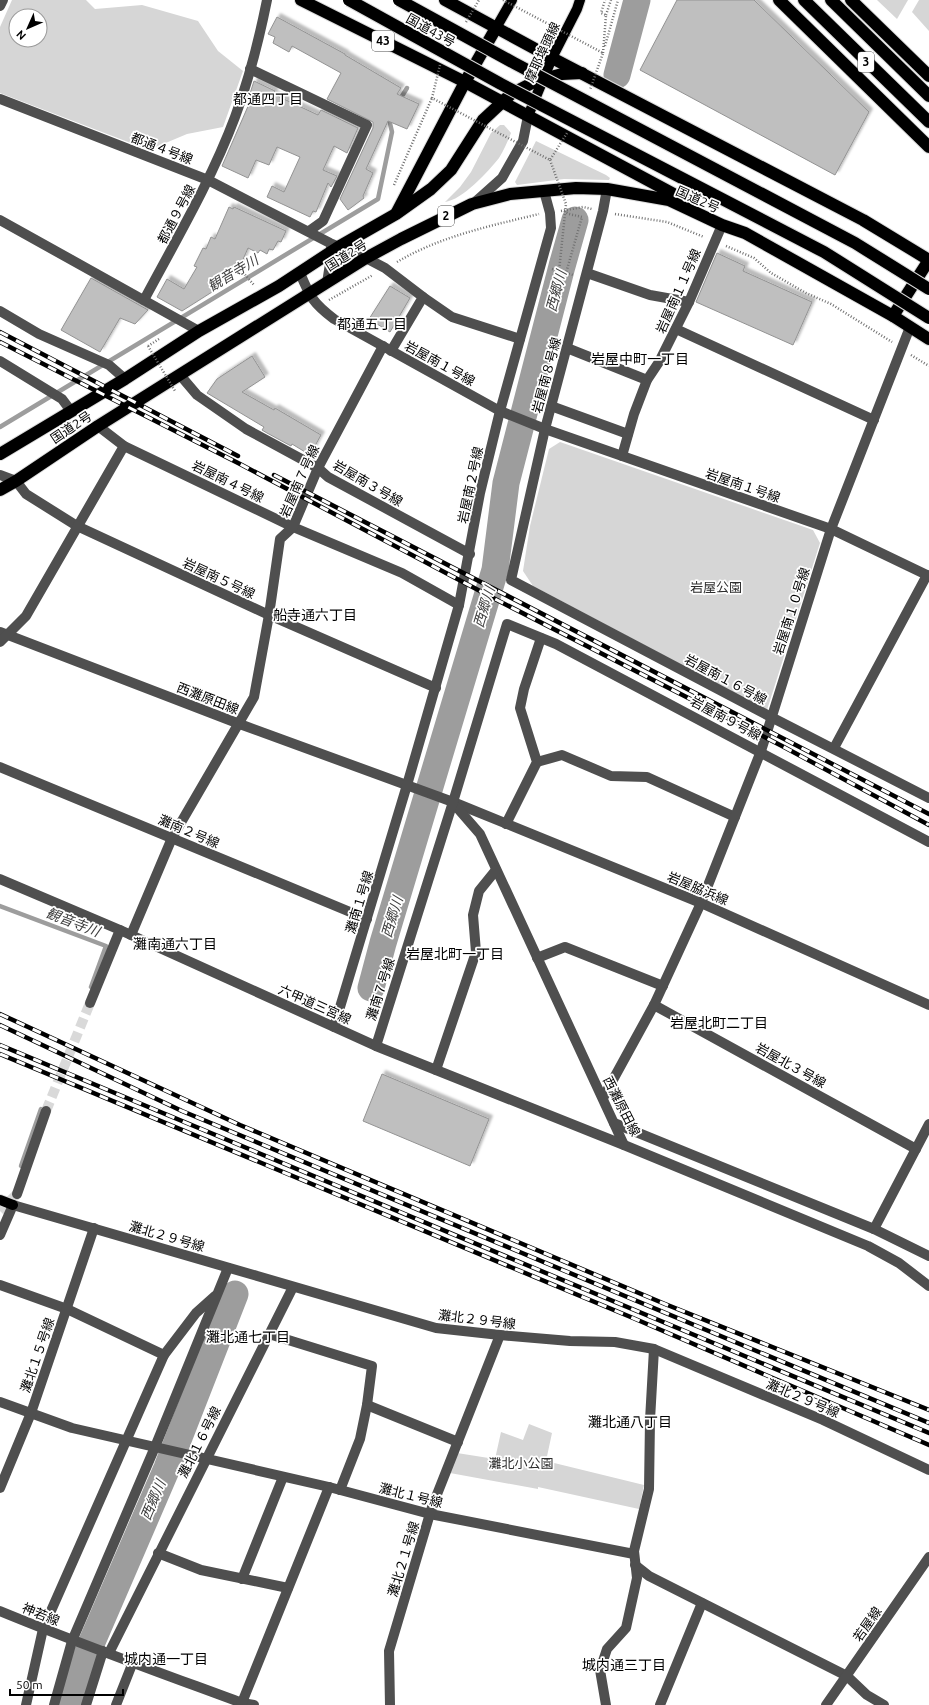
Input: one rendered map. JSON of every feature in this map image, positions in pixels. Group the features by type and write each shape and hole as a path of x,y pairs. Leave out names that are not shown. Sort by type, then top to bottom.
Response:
{"highway":[{"name":"43","path":"301,0 464,82"},
{"name":"国道43号","path":"348,0 501,84"},
{"name":"国道43号","path":"399,0 514,63 855,243 929,289"},
{"path":"779,0 929,147"},
{"name":"3","path":"804,0 929,122"},
{"name":"3","path":"831,0 929,96"},
{"path":"851,0 929,76"},
{"path":"448,1 552,58 863,220 929,260 893,316"},
{"path":"396,214 464,82 496,28"},
{"name":"2","path":"396,214 432,189 451,170 483,120 511,94 542,79 562,74 582,73"},
{"name":"国道2号","path":"464,82 745,233 893,316 929,340"},
{"name":"国道2号","path":"501,84 824,252 929,318"},
{"name":"国道2号","path":"0,490 16,481 98,426 366,258 472,204 510,194 576,188 607,189 669,200 722,225 745,233"},
{"name":"国道2号","path":"0,454 125,379 199,331 300,273 334,247 396,214"}],"main road":[{"path":"496,28 512,0"},
{"name":"摩耶埠頭線","path":"528,116 542,79 580,0"},
{"path":"0,1200 13,1204"}],"street":[{"path":"0,6 3,0"},
{"name":"都通９号線","path":"144,300 208,180 235,117 256,50 267,0"},
{"path":"250,69 367,125 323,221 309,231"},
{"name":"都通４号線","path":"0,99 208,180 309,231 334,247 366,258 385,268 452,317 520,339"},
{"path":"472,204 502,178 523,141 528,116"},
{"name":"岩屋南８号線","path":"512,580 545,429 587,273 603,211 607,189"},
{"name":"岩屋南２号線","path":"407,785 459,605 470,554 480,493 500,411 550,228 550,213 544,191"},
{"path":"0,220 199,331"},
{"name":"岩屋南１１号線","path":"622,456 647,380 659,362 676,329 722,225"},
{"path":"328,283 334,247"},
{"name":"岩屋南１号線","path":"300,273 309,294 318,306 334,319 500,411 545,429 831,529 928,575"},
{"path":"587,273 650,295 689,302"},
{"name":"岩屋南７号線","path":"131,935 172,838 237,723 254,697 269,615 280,539 293,527 318,468 387,349 423,297"},
{"path":"0,311 39,334 109,365 125,379"},
{"name":"岩屋南１０号線","path":"602,1098 654,1005 701,903 760,751 831,529 910,327"},
{"path":"676,329 874,420"},
{"path":"567,348 647,380"},
{"path":"0,361 62,399 71,411"},
{"name":"岩屋南３号線","path":"180,375 197,396 246,428 318,468 328,477 470,554"},
{"path":"551,406 628,434"},
{"name":"岩屋南４号線","path":"98,426 124,446 293,527 402,573 459,605"},
{"path":"2,636 26,616 124,446"},
{"name":"岩屋南５号線","path":"0,475 16,481 26,494 77,526 269,615 436,688"},
{"path":"834,748 928,575"},
{"name":"岩屋南１６号線","path":"512,580 771,717 927,793"},
{"name":"岩屋南９号線","path":"507,624 556,644 929,842"},
{"name":"灘南７号線","path":"376,1046 507,624"},
{"name":"西灘原田線","path":"2,636 453,802 480,834 624,1144 868,1246 885,1254 929,1286"},
{"path":"506,824 537,762 520,708 524,688 542,638"},
{"path":"537,762 562,755 611,776 647,777 735,817"},
{"name":"灘南２号線","path":"0,767 367,920"},
{"name":"灘南１号線","path":"334,1027 407,785"},
{"name":"岩屋脇浜線","path":"453,802 701,903 929,1005"},
{"path":"436,1070 476,952 473,915 479,891 496,870"},
{"name":"六甲道三宮線","path":"0,879 120,930 376,1046 624,1144"},
{"path":"90,1003 120,930"},
{"path":"537,958 565,947 663,986"},
{"name":"岩屋北３号線","path":"654,1005 916,1149"},
{"path":"16,1194 46,1110"},
{"path":"614,1123 874,1229 929,1256"},
{"path":"874,1229 929,1124"},
{"path":"0,1235 13,1204"},
{"name":"灘北２９号線","path":"13,1204 436,1328 570,1341 616,1342 654,1349 823,1420 929,1470"},
{"name":"灘北１５号線","path":"0,1488 31,1413 94,1228"},
{"path":"54,1705 72,1641 155,1447 228,1268"},
{"path":"0,1285 67,1309 164,1355"},
{"name":"灘北１６号線","path":"88,1704 106,1652 158,1553 293,1286"},
{"path":"26,1705 43,1629 164,1355 196,1313 218,1294"},
{"path":"269,1334 372,1366 367,1405 360,1439 340,1490"},
{"name":"灘北２１号線","path":"390,1705 389,1651 430,1514 500,1335"},
{"path":"606,1705 600,1670 607,1649 626,1628 637,1578 634,1554 649,1489 650,1420 654,1349"},
{"path":"0,1402 72,1428 155,1447"},
{"path":"367,1405 458,1442"},
{"name":"灘北１号線","path":"155,1447 329,1487 430,1514 634,1554"},
{"path":"242,1579 283,1477"},
{"path":"241,1704 329,1487"},
{"path":"158,1553 201,1570 288,1588"},
{"name":"若屋線","path":"826,1705 929,1558"},
{"path":"635,1565 649,1576 847,1676 867,1695 884,1705"},
{"path":"660,1705 702,1603"},
{"name":"神若線","path":"0,1611 72,1641 106,1652"},
{"path":"106,1652 241,1704 254,1705"},
{"path":"116,1705 134,1662"}],"path":[{"path":"605,0 601,13 606,15"},
{"path":"611,0 606,15 603,53 618,0"},
{"path":"394,186 432,98"},
{"path":"550,160 566,204 559,271"},
{"path":"558,212 583,207 596,210"},
{"path":"563,211 582,217 566,273"},
{"path":"611,213 667,222 754,258 771,274 806,293 831,304 929,366"},
{"path":"328,301 418,250 468,232 542,214"},
{"path":"549,268 576,276"},
{"path":"241,270 254,285"},
{"path":"148,346 174,391"}],"green space":[{"path":"12,0 86,0 95,9 142,5 198,21 218,51 243,71 223,127 187,134 149,150 0,93 0,27 8,9 8,48 48,48 48,8 8,8"},
{"path":"877,0 908,0 897,19"},
{"path":"919,0 929,0 929,31 912,12"},
{"path":"500,125 504,125 511,133 499,158 482,178 467,191 452,200 445,202 460,187 471,172 491,133"},
{"path":"536,141 606,175 610,178 609,180 564,179 517,185 515,182"},
{"name":"岩屋公園","path":"560,442 813,530 820,543 767,710 533,586 523,571 530,526 549,449"},
{"name":"灘北小公園","path":"529,1424 552,1433 546,1461 644,1485 639,1509 538,1487 538,1489 450,1473 457,1453 495,1459 501,1432 523,1440"}],"building":[{"path":"677,0 754,0 869,112 835,175 640,70"},
{"path":"277,17 345,54 401,88 397,94 419,104 407,129 388,121 366,169 373,173 363,196 364,198 348,210 340,199 373,128 373,122 327,99 341,73 292,46 289,52 273,43 275,37 268,34"},
{"path":"254,81 275,91 273,94 318,115 321,110 358,128 347,153 334,146 323,170 337,176 331,187 328,183 316,212 313,211 310,217 267,197 272,186 284,192 300,157 277,147 269,165 256,160 248,178 222,166 249,104 247,103"},
{"path":"229,207 233,209 234,207 286,231 281,242 278,241 273,250 269,249 267,254 260,250 258,253 248,248 241,264 236,262 230,274 226,272 222,280 212,292 182,311 157,297 167,279 184,289 197,267 194,266 203,248 206,249 211,237 215,239"},
{"path":"717,253 745,266 743,271 812,302 793,345 696,302"},
{"path":"91,278 148,310 135,324 120,318 100,352 61,330"},
{"path":"390,286 410,298 390,332 369,319"},
{"path":"252,356 265,377 242,392 274,410 275,408 321,435 310,455 292,444 291,446 262,430 264,427 207,393 217,379"},
{"path":"382,1074 489,1119 470,1166 363,1121"}],"waterway":[{"name":"西郷川","path":"617,75 637,0"},
{"name":"観音寺川","path":"399,101 407,88"},
{"name":"観音寺川","path":"0,427 378,199 392,132 389,119 391,116"},
{"name":"西郷川","path":"371,988 383,943 495,570 506,483 575,220"},
{"name":"観音寺川","path":"0,906 106,946 91,987"},
{"name":"観音寺川","path":"21,1166 41,1109"},
{"name":"西郷川","path":"70,1705 82,1665 167,1468 235,1294"}],"tunnel":[{"path":"46,1111 90,1003"},
{"path":"0,1211 17,1194"}],"railway":[{"path":"0,332 238,456"},
{"path":"0,342 240,464 497,600 782,746 929,825"},
{"path":"274,475 929,814"},
{"path":"0,1014 240,1125 665,1304 929,1410"},
{"path":"0,1025 182,1111 929,1423"},
{"path":"0,1045 929,1433"},
{"path":"0,1054 633,1318 929,1445"}],"district":[{"name":"都通四丁目","path":"268,99"},
{"name":"都通五丁目","path":"372,324"},
{"name":"岩屋中町一丁目","path":"640,359"},
{"name":"船寺通六丁目","path":"315,615"},
{"name":"灘南通六丁目","path":"175,944"},
{"name":"岩屋北町一丁目","path":"455,954"},
{"name":"岩屋北町二丁目","path":"719,1023"},
{"name":"灘北通七丁目","path":"248,1337"},
{"name":"灘北通八丁目","path":"630,1422"},
{"name":"城内通一丁目","path":"166,1659"},
{"name":"城内通三丁目","path":"624,1665"}]}
